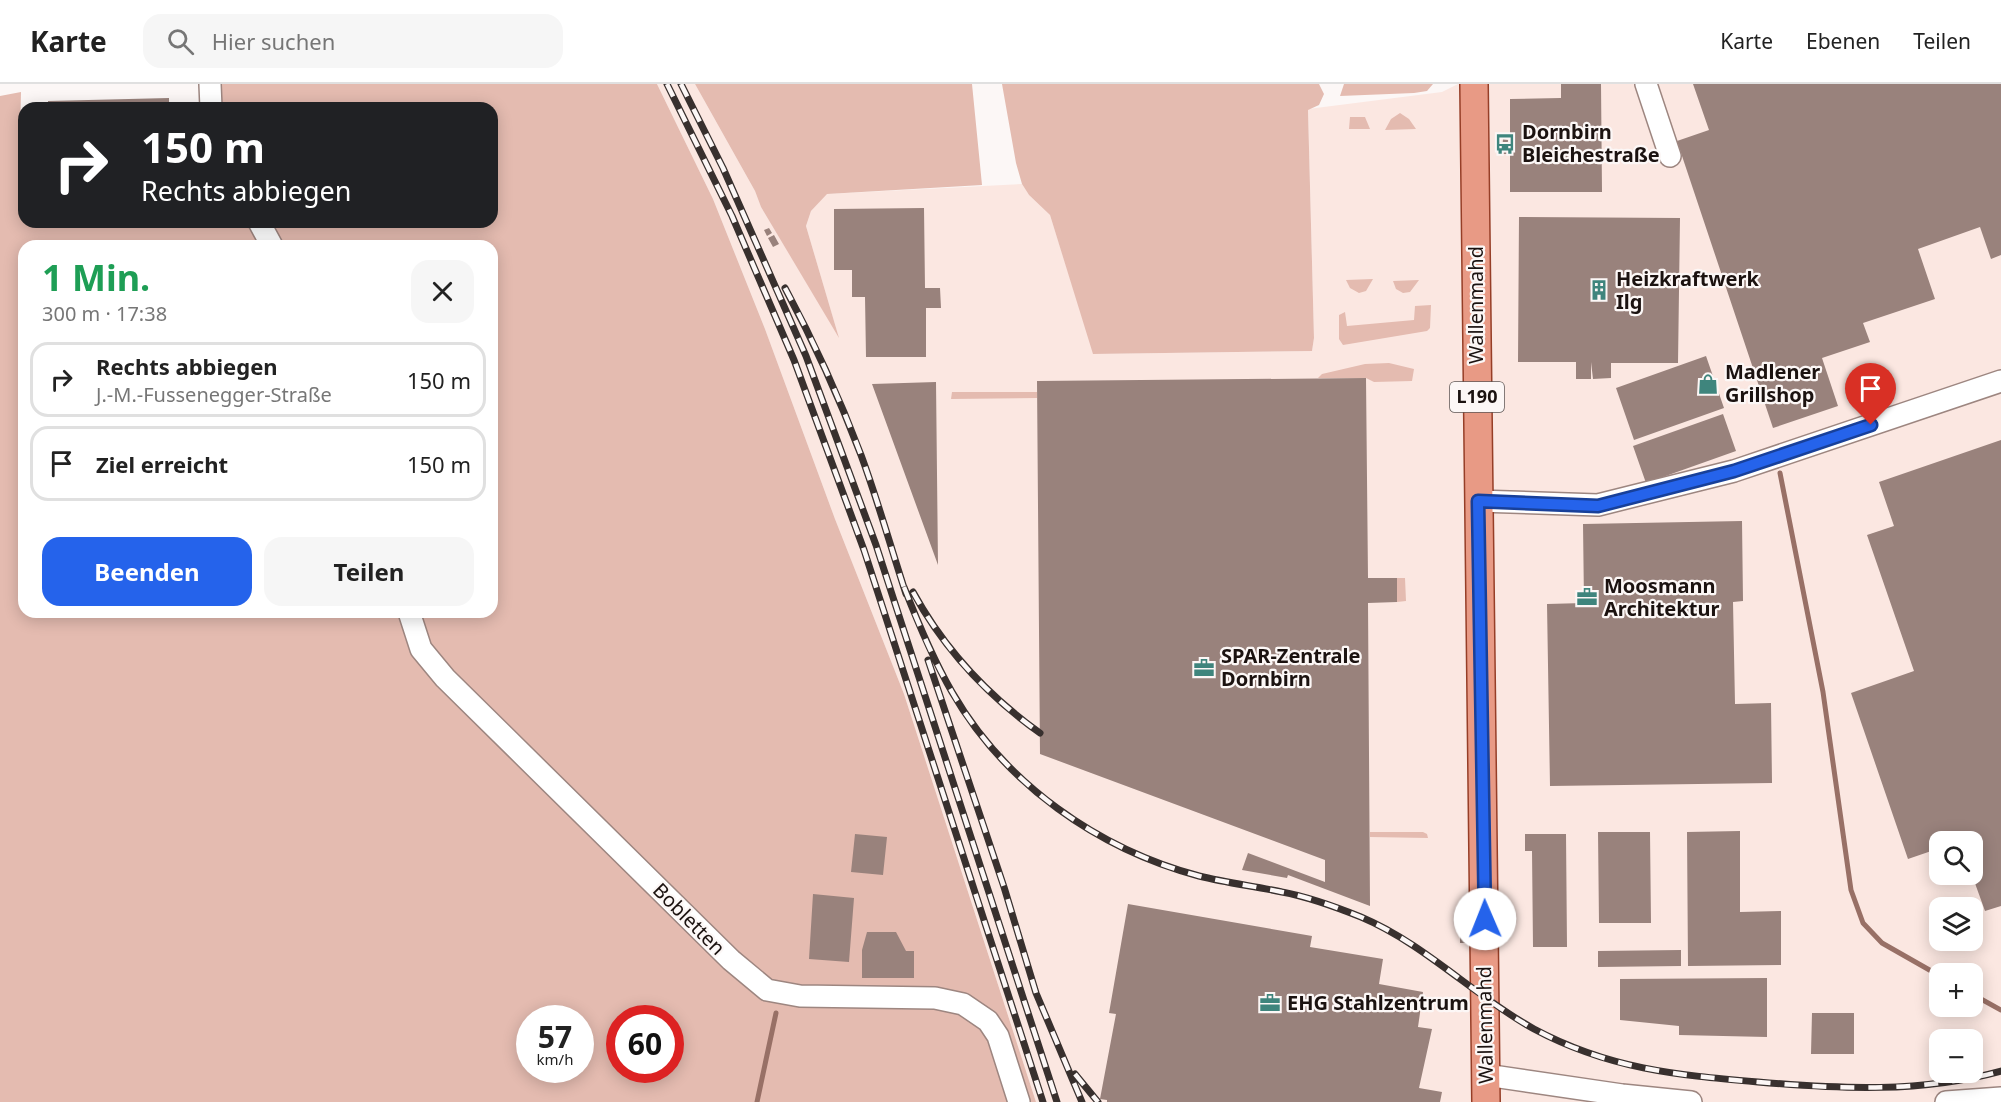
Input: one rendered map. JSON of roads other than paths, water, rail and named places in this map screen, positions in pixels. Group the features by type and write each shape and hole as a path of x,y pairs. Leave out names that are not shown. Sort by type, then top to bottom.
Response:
{"main road":[{"name":"Wallenmahd","path":"1474,84 1486,1102"}],"street":[{"path":"210,84 211,102"},
{"path":"1646,84 1670,156"},
{"path":"1478,501 1598,506 1734,471 2001,381"},
{"name":"Bobletten","path":"411,618 421,649 445,678 731,960 767,990 800,996 935,998 963,1004 988,1021 998,1036 1019,1102"},
{"path":"1486,1075 1622,1095 1691,1102"},
{"path":"1946,1102 2001,1098"}],"waterway":[{"path":"1780,473 1823,692 1851,890 1863,923 1882,943 1929,970"},
{"path":"1983,1000 2001,1010"},
{"path":"757,1102 776,1013"}],"railway":[{"path":"667,84 732,216 794,360 864,550 1043,1102"},
{"path":"681,84 723,168 806,356 876,545 1057,1102"},
{"path":"785,288 816,349 853,433 906,594"},
{"path":"904,587 938,667 974,725 999,756 1027,784 1057,808 1090,830 1125,849 1162,864 1199,876 1302,897 1361,917 1407,941 1512,1016 1562,1042 1616,1062 1643,1068 1671,1073 1789,1084 1850,1087 1911,1086 1941,1083 2001,1071"},
{"path":"913,592 938,633 968,670 1002,703 1040,733"},
{"path":"928,660 1004,887 1036,993 1082,1102"},
{"path":"1075,1074 1098,1102"}],"place":[{"name":"Dornbirn Bleichestraße","path":"1505,144"},
{"name":"Heizkraftwerk Ilg","path":"1599,290"},
{"name":"Madlener Grillshop","path":"1708,384"},
{"name":"Moosmann Architektur","path":"1587,597"},
{"name":"SPAR-Zentrale Dornbirn","path":"1204,668"},
{"name":"EHG Stahlzentrum","path":"1270,1003"}]}
